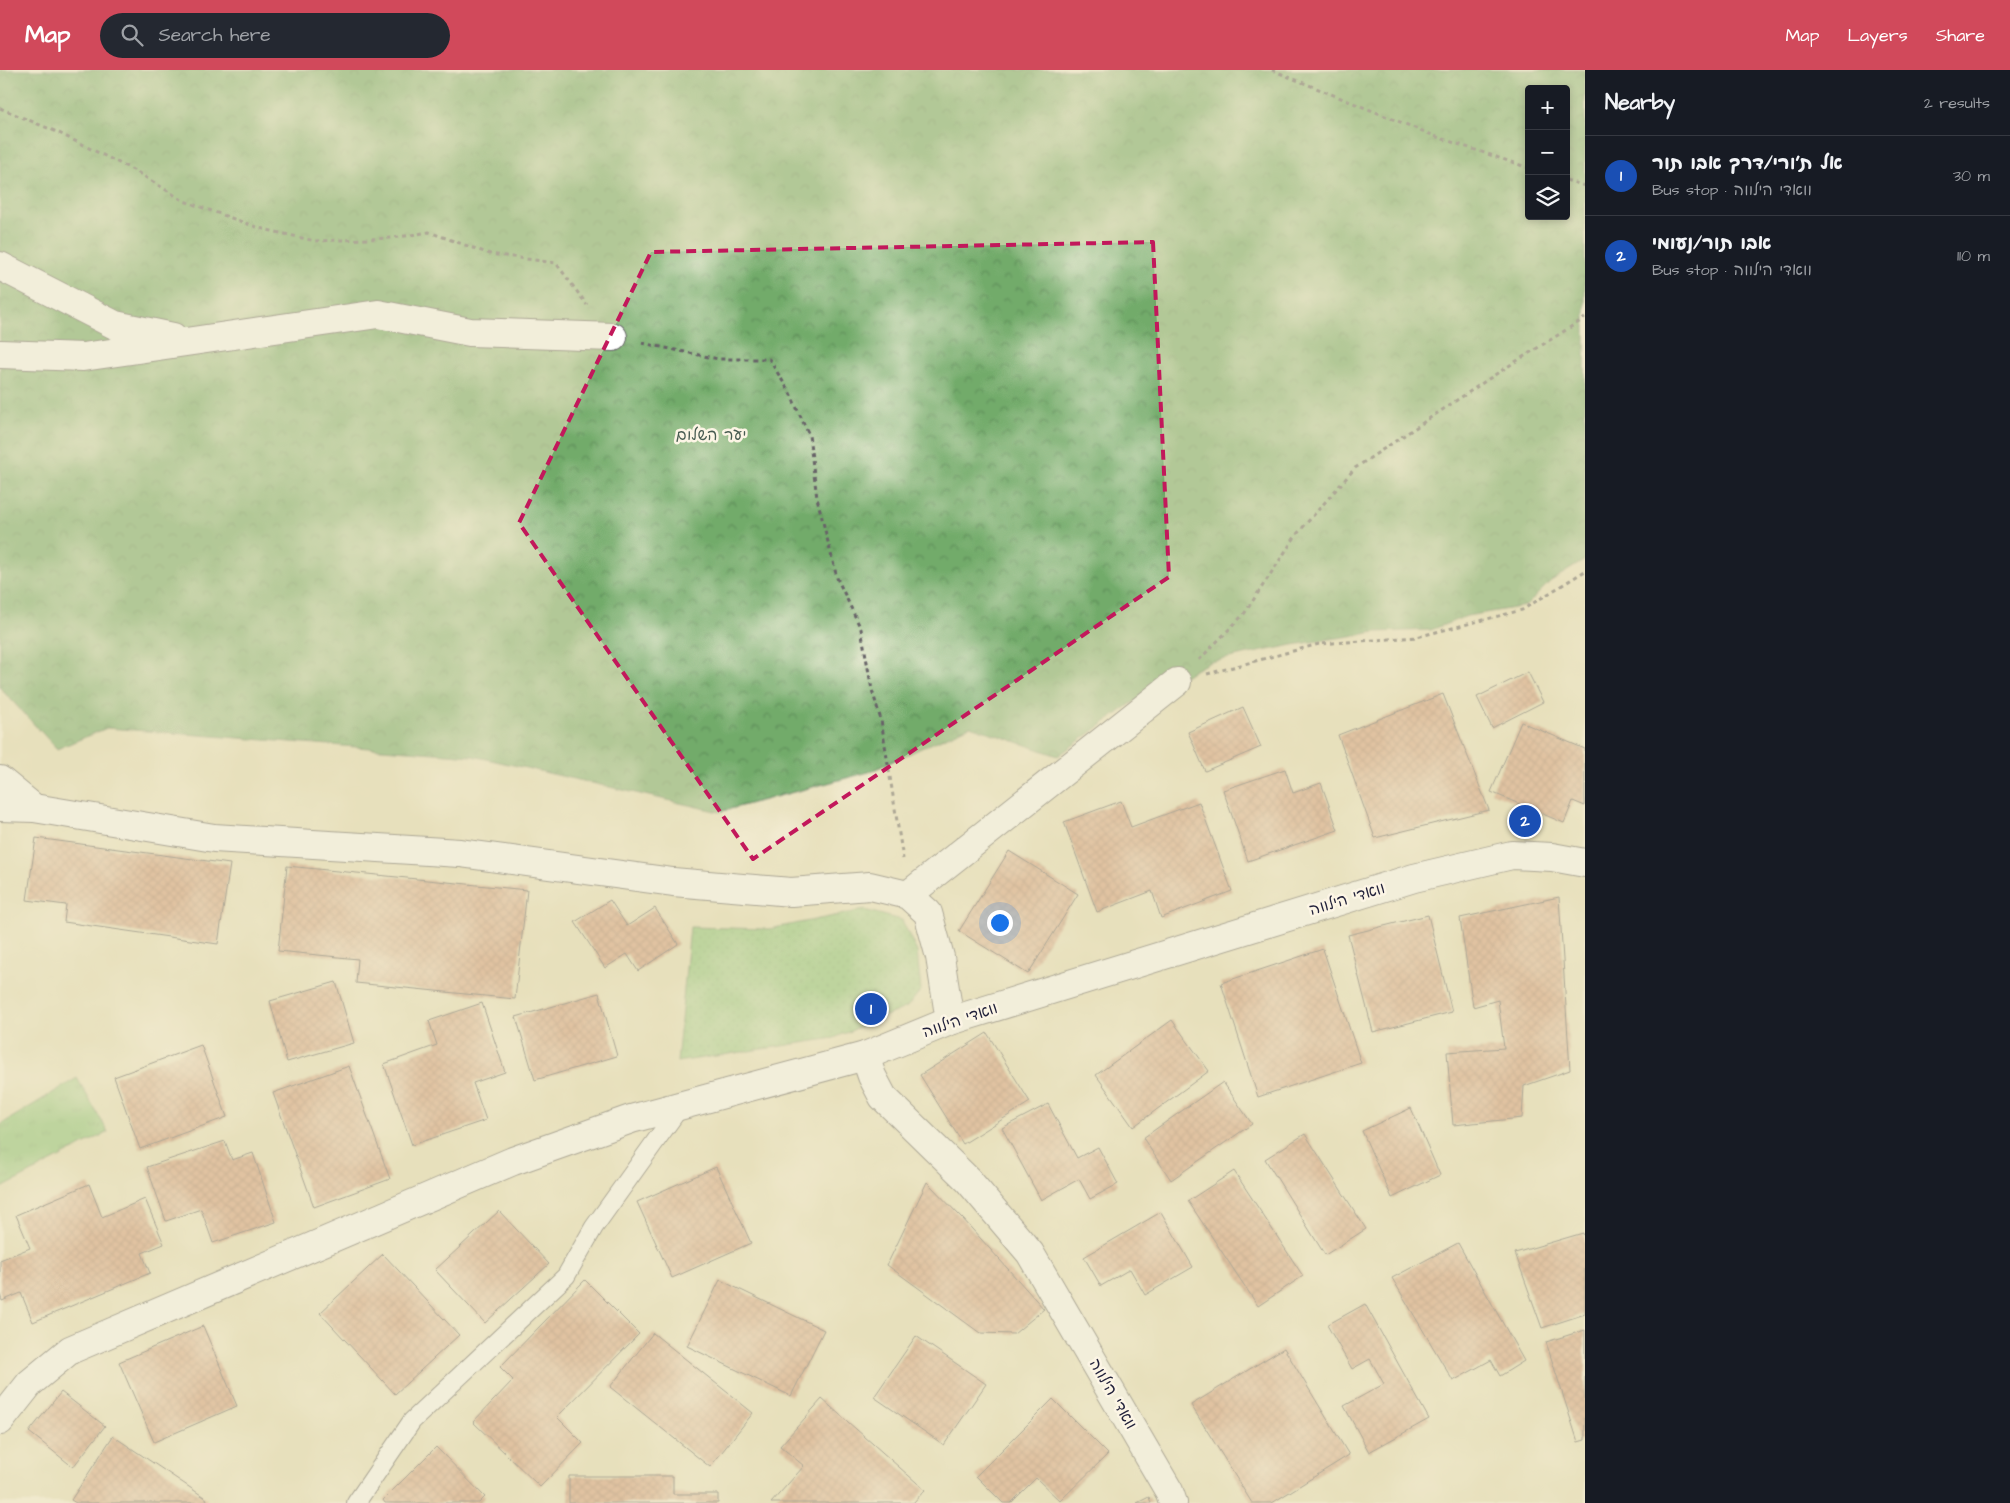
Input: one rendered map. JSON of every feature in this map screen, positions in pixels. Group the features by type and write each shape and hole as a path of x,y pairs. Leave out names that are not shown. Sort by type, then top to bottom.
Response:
{"street":[{"path":"0,266 115,325 194,341"},
{"path":"0,354 83,357 378,314 470,332 612,337"},
{"path":"908,895 1177,682"},
{"path":"0,780 34,808"},
{"path":"0,807 34,808 214,838 460,853 673,882 791,892 870,886 908,895 928,913 940,957 950,1021"},
{"path":"0,812 34,808"},
{"name":"וואדי הילווה","path":"1173,1503 1169,1490 1030,1254 968,1180 883,1097 872,1076 865,1056 950,1021 1414,878 1512,855 1552,857 1585,863"},
{"path":"0,1422 30,1383 70,1350 512,1161 631,1119 865,1056"}],"lane":[{"path":"356,1503 412,1420 566,1276 594,1227 680,1106"}],"path":[{"path":"1272,70 1437,137 1525,167"},
{"path":"0,108 57,132 138,172 184,201 259,228 315,241 393,238 429,232 490,254 556,263 612,337 718,360 769,359 790,393 809,435 817,498 837,578 861,629 872,690 881,720 908,895"},
{"path":"1570,181 1585,186"},
{"path":"1177,682 1244,614 1297,534 1355,468 1496,374 1585,318"},
{"path":"1177,682 1320,644 1417,637 1522,610 1585,572"}],"highlighted area":[{"path":"1153,242 1169,577 753,859 519,523 651,252"}],"green space":[{"name":"יער השלום","path":"0,70 1585,70 1585,560 1551,581 1526,606 1467,616 1431,630 1376,632 1293,645 1210,662 1131,704 1058,756 970,726 869,772 719,812 473,756 107,728 57,749 0,688"},
{"path":"864,910 902,920 917,952 921,990 907,1007 834,1038 677,1062 690,927 769,929"},
{"path":"77,1078 108,1132 0,1189 0,1125"}],"building":[{"path":"1528,672 1543,702 1492,728 1477,697"},
{"path":"1443,694 1489,810 1375,838 1338,735"},
{"path":"1243,707 1261,747 1205,771 1188,732"},
{"path":"1521,722 1585,749 1585,806 1573,801 1564,823 1491,792"},
{"path":"1285,769 1293,793 1321,783 1338,830 1248,861 1223,790"},
{"path":"1121,801 1131,827 1199,802 1232,891 1161,918 1152,891 1097,912 1064,822"},
{"path":"36,838 230,864 218,944 64,922 66,905 27,900"},
{"path":"1009,851 1078,894 1028,974 959,931"},
{"path":"287,866 527,890 515,999 356,983 358,959 278,951"},
{"path":"1559,897 1570,1070 1524,1086 1522,1118 1453,1125 1447,1052 1504,1048 1498,1000 1473,1007 1460,918"},
{"path":"610,900 627,926 655,908 678,944 638,971 627,954 605,968 575,922"},
{"path":"1428,915 1452,1012 1373,1032 1348,935"},
{"path":"1323,949 1361,1063 1258,1097 1221,983"},
{"path":"336,982 354,1043 287,1062 270,1001"},
{"path":"599,993 617,1056 535,1080 516,1017"},
{"path":"482,1003 505,1072 473,1083 486,1120 412,1145 384,1064 437,1045 429,1021"},
{"path":"1172,1020 1209,1071 1133,1127 1096,1075"},
{"path":"987,1033 1030,1102 963,1144 920,1075"},
{"path":"201,1045 227,1117 140,1149 114,1077"},
{"path":"349,1066 390,1179 314,1207 273,1093"},
{"path":"1223,1082 1252,1124 1171,1180 1143,1138"},
{"path":"1048,1104 1077,1158 1098,1147 1118,1184 1090,1199 1079,1179 1041,1200 1002,1128"},
{"path":"1411,1108 1440,1175 1392,1198 1362,1131"},
{"path":"1305,1134 1366,1229 1325,1255 1265,1159"},
{"path":"225,1141 232,1160 253,1153 276,1222 213,1243 201,1209 166,1221 147,1167"},
{"path":"716,1167 751,1243 672,1278 637,1202"},
{"path":"1234,1171 1303,1276 1258,1306 1188,1201"},
{"path":"927,1182 1044,1309 1014,1334 980,1333 887,1265"},
{"path":"89,1184 102,1217 145,1199 164,1244 142,1253 150,1273 33,1322 21,1293 2,1301 0,1294 0,1260 30,1248 16,1215"},
{"path":"499,1211 549,1264 485,1323 435,1270"},
{"path":"1161,1212 1193,1267 1145,1295 1130,1269 1101,1286 1084,1257"},
{"path":"1583,1233 1585,1239 1585,1314 1542,1328 1515,1253"},
{"path":"1458,1243 1524,1361 1500,1376 1491,1360 1453,1381 1392,1278"},
{"path":"383,1254 459,1335 395,1394 320,1313"},
{"path":"585,1280 639,1334 557,1417 583,1443 540,1487 473,1422 513,1380 500,1367"},
{"path":"720,1280 824,1330 791,1396 687,1346"},
{"path":"1365,1304 1429,1419 1369,1452 1344,1406 1384,1384 1370,1359 1352,1369 1327,1325"},
{"path":"203,1326 237,1406 154,1442 119,1362"},
{"path":"1585,1330 1585,1440 1578,1442 1546,1342"},
{"path":"653,1333 753,1413 710,1467 610,1387"},
{"path":"916,1336 986,1384 944,1445 874,1397"},
{"path":"1284,1348 1349,1455 1272,1503 1252,1503 1191,1405"},
{"path":"61,1392 105,1426 73,1467 29,1432"},
{"path":"822,1399 925,1490 913,1503 771,1503 804,1466 780,1446"},
{"path":"1053,1399 1108,1454 1060,1501 1036,1478 1011,1503 1003,1503 976,1476"},
{"path":"113,1436 207,1499 205,1503 76,1503 71,1500"},
{"path":"436,1447 485,1497 479,1503 385,1503 383,1500"},
{"path":"569,1476 673,1476 673,1494 718,1494 718,1503 569,1503"},
{"path":"1149,1497 1151,1503 1137,1503"}],"place":[{"name":"אבו תור/נעומי","path":"1525,821"},
{"name":"אל ת׳ורי/דרך אבו תור","path":"871,1009"}]}
